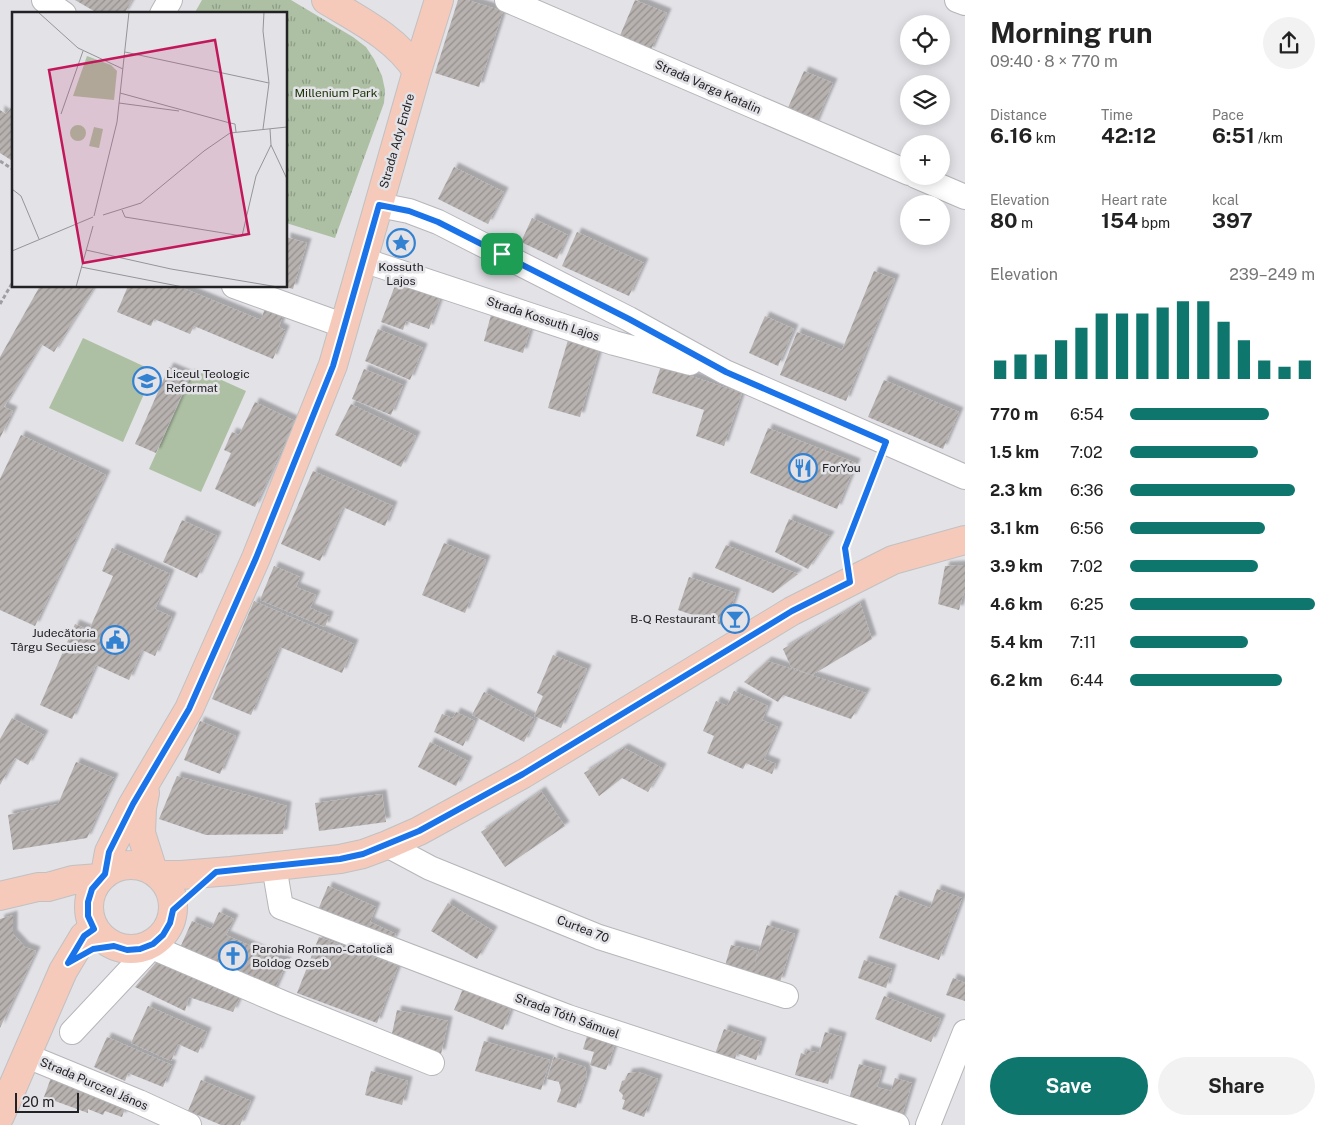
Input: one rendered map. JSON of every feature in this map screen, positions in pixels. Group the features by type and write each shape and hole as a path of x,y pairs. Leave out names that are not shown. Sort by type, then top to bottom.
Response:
{"main road":[{"path":"326,0 388,39 409,59 417,71"},
{"name":"Strada Ady Endre","path":"102,876 109,852 133,804 189,709 256,558 333,366 417,71 440,0"},
{"path":"0,1116 63,971 91,922 88,902 92,889 102,876 111,869 136,865 156,873 216,872 340,859 363,854 387,845 419,831 523,774 792,611 893,560 963,540"},
{"name":"Strada Ady Endre","path":"148,779 142,808 141,833 156,873"},
{"path":"173,910 216,872"},
{"path":"48,888 69,900 91,922 102,940 127,950 140,949 157,941 170,923 173,910 170,891 156,873"},
{"path":"0,896 38,887 48,888 73,880 102,876"},
{"path":"68,963 93,949 114,946"}],"street":[{"path":"44,0 61,12"},
{"path":"163,12 170,0"},
{"name":"Strada Varga Katalin","path":"507,0 900,169"},
{"path":"957,0 965,3"},
{"path":"937,185 965,197"},
{"name":"Strada Kossuth Lajos","path":"379,205 409,211 438,222 629,319 726,372 965,477"},
{"name":"Strada Kossuth Lajos","path":"363,260 614,343 726,372"},
{"path":"240,288 344,326"},
{"name":"Curtea 70","path":"387,845 430,868 599,937 786,996"},
{"name":"Strada Tóth Sámuel","path":"274,866 280,907 568,1017 897,1125"},
{"path":"72,1032 157,941 283,1004 432,1063"},
{"path":"928,1125 965,1032"},
{"name":"Strada Purczel János","path":"27,1056 139,1102 189,1125"}],"path":[{"path":"0,161 12,169"},
{"path":"0,304 12,283"},
{"path":"850,582 845,548 886,442"}],"green space":[{"name":"Millenium Park","path":"202,0 291,0 353,37 366,47 374,59 382,76 385,90 384,103 335,238 288,224 288,12 195,12"},
{"path":"83,338 154,371 123,442 49,408"},
{"path":"195,368 246,391 201,492 149,469"}],"building":[{"path":"75,0 132,0 125,12 96,12"},
{"path":"458,0 467,0 503,11 479,87 435,73"},
{"path":"635,0 667,13 650,52 619,38"},
{"path":"804,71 833,83 813,129 784,117"},
{"path":"12,106 12,161 0,153 0,110 6,114"},
{"path":"454,167 504,192 488,224 438,199"},
{"path":"532,218 568,235 557,259 521,242"},
{"path":"577,232 644,263 629,296 562,266"},
{"path":"288,238 307,243 293,289 288,288"},
{"path":"874,271 895,279 846,401 780,375 797,332 842,350"},
{"path":"396,283 440,299 429,329 406,321 403,330 381,322"},
{"path":"39,288 94,288 54,352 41,344 4,407 13,411 0,438 0,357"},
{"path":"127,288 183,288 261,320 266,305 284,312 279,327 285,330 273,359 194,326 190,334 154,319 151,326 117,312"},
{"path":"491,315 531,327 523,353 484,341"},
{"path":"765,316 794,329 778,366 749,353"},
{"path":"378,329 423,348 410,380 365,361"},
{"path":"568,340 599,350 580,417 548,408"},
{"path":"661,366 742,393 724,446 696,436 704,410 652,393"},
{"path":"169,367 190,376 156,453 135,444"},
{"path":"364,369 403,385 391,415 352,399"},
{"path":"884,380 959,412 943,449 868,417"},
{"path":"255,402 295,421 255,507 215,489 231,453 224,450 232,432 239,435"},
{"path":"351,404 416,436 401,467 335,435"},
{"name":"ForYou","path":"768,428 856,463 837,509 750,473"},
{"path":"21,435 106,475 35,626 0,610 0,479"},
{"path":"313,471 393,506 385,526 343,507 320,561 281,544"},
{"path":"789,519 830,536 808,569 775,552"},
{"path":"182,520 217,536 197,578 163,562"},
{"path":"444,543 486,560 465,613 422,595"},
{"path":"726,545 798,574 773,593 715,568"},
{"name":"Judecătoria Târgu Secuiesc","path":"112,548 170,574 155,609 172,617 155,656 142,650 129,680 96,665 72,719 40,705 75,624 89,630 113,576 102,571"},
{"path":"965,565 965,593 959,610 938,604 945,566"},
{"path":"274,566 300,577 296,587 316,595 310,608 329,616 325,627 260,600"},
{"path":"689,577 736,593 725,626 678,610"},
{"path":"254,601 354,644 342,673 280,647 251,715 212,699"},
{"path":"860,603 872,639 812,675 791,667 783,649"},
{"path":"553,655 587,669 561,728 534,716 543,696 537,693"},
{"path":"767,661 866,693 851,719 783,695 778,702 744,682"},
{"path":"734,691 768,706 762,720 778,727 764,759 776,764 772,774 746,763 743,769 707,753 714,736 703,731 716,701 727,706"},
{"path":"484,692 535,719 524,742 472,715"},
{"path":"456,712 475,721 463,746 434,732 442,714 453,718"},
{"path":"12,718 44,735 28,765 15,758 0,785 0,739"},
{"path":"200,721 236,736 220,774 184,760"},
{"path":"430,742 468,761 456,786 418,767"},
{"path":"624,748 662,768 648,792 622,778 599,796 584,773"},
{"path":"76,762 114,778 87,838 13,850 8,815 58,804"},
{"path":"177,776 287,806 283,834 206,835 159,819"},
{"path":"541,791 565,826 505,867 481,832"},
{"path":"382,794 386,822 319,831 315,803"},
{"path":"328,886 376,907 370,922 396,934 392,942 318,910"},
{"path":"937,889 962,898 939,960 879,938 895,895 930,908"},
{"path":"448,903 493,931 477,959 431,931"},
{"name":"Parohia Romano-Catolică Boldog Ozseb","path":"219,912 234,919 226,935 287,962 273,993 179,950 192,921 211,929"},
{"path":"13,915 13,934 25,947 36,951 0,1028 0,919"},
{"path":"767,925 795,934 780,982 725,966 731,945 757,951 755,964"},
{"path":"319,937 398,966 377,1023 297,993"},
{"path":"162,956 243,990 233,1012 189,997 185,1011 135,987"},
{"path":"864,960 892,969 886,988 858,978"},
{"path":"953,978 965,983 965,1001 946,995"},
{"path":"464,986 512,1006 503,1030 454,1010"},
{"path":"884,996 941,1019 931,1042 875,1019"},
{"path":"148,1006 207,1032 198,1053 178,1044 171,1061 131,1043"},
{"path":"397,1010 448,1021 441,1054 390,1043"},
{"path":"724,1029 762,1042 756,1060 737,1053 734,1061 715,1054"},
{"path":"825,1032 842,1037 828,1084 795,1075 801,1053 806,1055 807,1050 819,1053"},
{"path":"588,1033 616,1041 606,1070 590,1065 594,1052 583,1049"},
{"path":"107,1037 172,1065 163,1087 128,1073 125,1081 94,1067"},
{"path":"484,1041 550,1060 541,1090 475,1071"},
{"path":"554,1057 585,1067 587,1075 576,1108 557,1102 561,1090 559,1082 547,1079"},
{"path":"859,1064 882,1071 877,1087 891,1091 895,1078 912,1083 900,1122 847,1106"},
{"path":"371,1071 408,1081 402,1105 365,1095"},
{"path":"638,1072 658,1079 644,1117 622,1109 625,1100 622,1099 623,1095 619,1091 622,1081 625,1080 628,1073"},
{"path":"52,1075 127,1102 122,1117 105,1111 103,1115 88,1109 88,1113 44,1097"},
{"path":"201,1080 251,1101 240,1125 221,1125 188,1111"}],"place":[{"name":"Kossuth Lajos","path":"401,243"},
{"name":"Liceul Teologic Reformat","path":"147,381"},
{"name":"ForYou","path":"803,468"},
{"name":"B-Q Restaurant","path":"735,619"},
{"name":"Judecătoria Târgu Secuiesc","path":"115,640"},
{"name":"Parohia Romano-Catolică Boldog Ozseb","path":"233,956"}],"route":[{"path":"379,205 409,211 438,222 502,254 629,319 726,372 886,442 845,548 850,582 792,611 523,774 419,831 363,854 340,859 216,872 190,897 173,910 170,923 163,935 153,944 140,949 127,950 114,946 93,949 68,963 84,936 94,929 88,916 88,902 92,889 99,878 105,874 109,852 133,804 189,709 256,558 333,366 379,205"}]}
